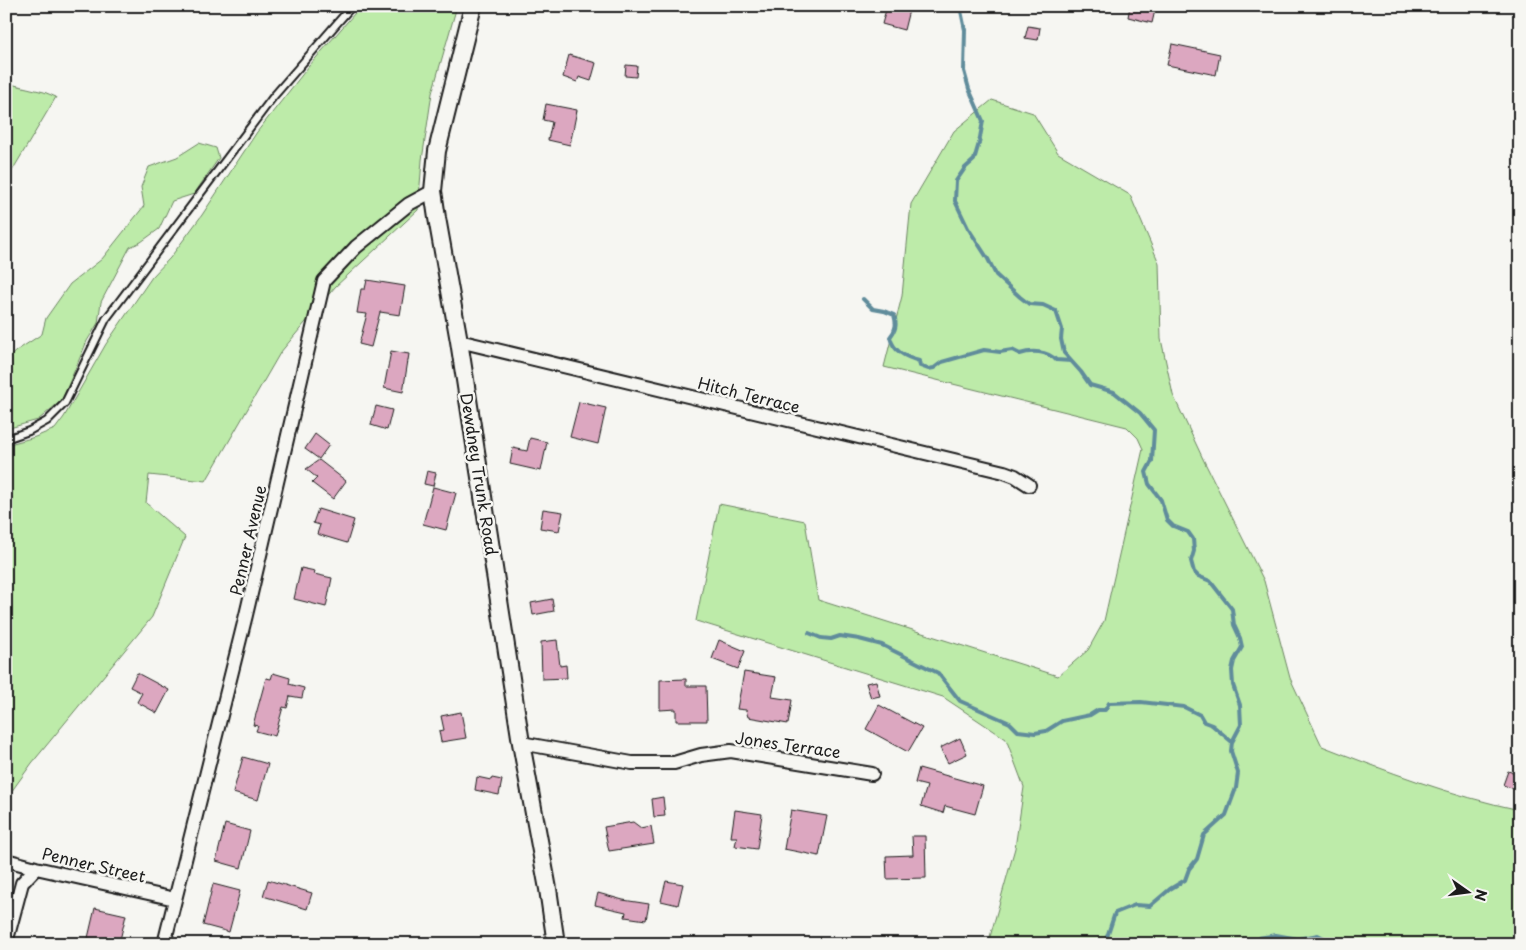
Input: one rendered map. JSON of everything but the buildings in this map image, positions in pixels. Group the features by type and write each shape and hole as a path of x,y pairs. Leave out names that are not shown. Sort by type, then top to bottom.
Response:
{"main road":[{"name":"Dewdney Trunk Road","path":"473,6 437,152 433,191 436,218 459,341 521,743 548,889 556,944"}],"street":[{"name":"Penner Avenue","path":"164,944 246,615 324,281 356,246 409,204 433,191"},
{"name":"Hitch Terrace","path":"459,341 1004,472 1015,476 1029,485"},
{"name":"Jones Terrace","path":"521,743 632,763 674,763 701,755 731,751 872,774"},
{"name":"Penner Street","path":"6,860 175,899"},
{"path":"6,943 22,883 36,868"}],"lane":[{"path":"6,439 29,431 48,421 65,403 106,319 273,97 352,6"}],"green space":[{"path":"361,6 457,6 432,93 422,160 418,210 335,287 280,353 206,481 149,475 146,503 185,537 152,617 32,763 6,799 6,445 55,429 64,417 106,344 152,277 170,258 202,215 257,132 309,66"},
{"path":"6,83 44,92 56,97 6,181"},
{"path":"992,100 1033,113 1058,153 1130,195 1159,263 1161,339 1173,395 1264,581 1290,678 1322,746 1395,774 1444,790 1520,810 1520,944 988,944 1015,848 1024,787 1006,739 943,697 696,621 719,504 805,521 818,600 1058,676 1088,650 1104,621 1143,449 1138,438 1127,427 884,367 902,296 911,204 954,131"},
{"path":"199,143 216,148 219,158 194,194 172,201 159,229 141,242 130,247 101,302 98,323 87,341 62,400 38,420 6,429 6,360 42,334 46,318 70,284 102,259 144,206 141,187 149,167 177,157"}],"waterway":[{"path":"960,6 965,30 964,71 969,89 983,121 974,160 965,168 956,181 955,201 968,228 996,275 1029,304 1043,305 1056,311 1062,329 1061,339 1064,353 1090,385 1114,392 1140,413 1154,430 1152,461 1146,472 1149,484 1161,500 1167,520 1173,526 1188,532 1193,539 1194,551 1191,561 1194,572 1198,576 1210,581 1232,609 1234,625 1242,647 1234,661 1232,670 1233,685 1240,705 1241,725 1232,742 1231,751 1238,773 1236,788 1226,815 1204,835 1197,859 1189,869 1185,880 1170,889 1150,906 1135,905 1115,913 1107,937 1107,944"},
{"path":"863,299 873,309 894,315 895,327 890,337 894,346 904,355 919,361 920,366 928,369 934,368 942,362 984,350 1000,352 1012,350 1020,354 1039,352 1056,360 1071,361"},
{"path":"809,633 821,638 831,639 840,636 882,645 938,673 960,701 1010,723 1018,731 1035,733 1046,731 1062,721 1090,715 1098,710 1105,710 1109,703 1141,702 1184,707 1200,715 1204,722 1212,725 1232,742"},
{"path":"1255,944 1259,938 1276,935 1298,939 1318,935 1335,944"}]}
